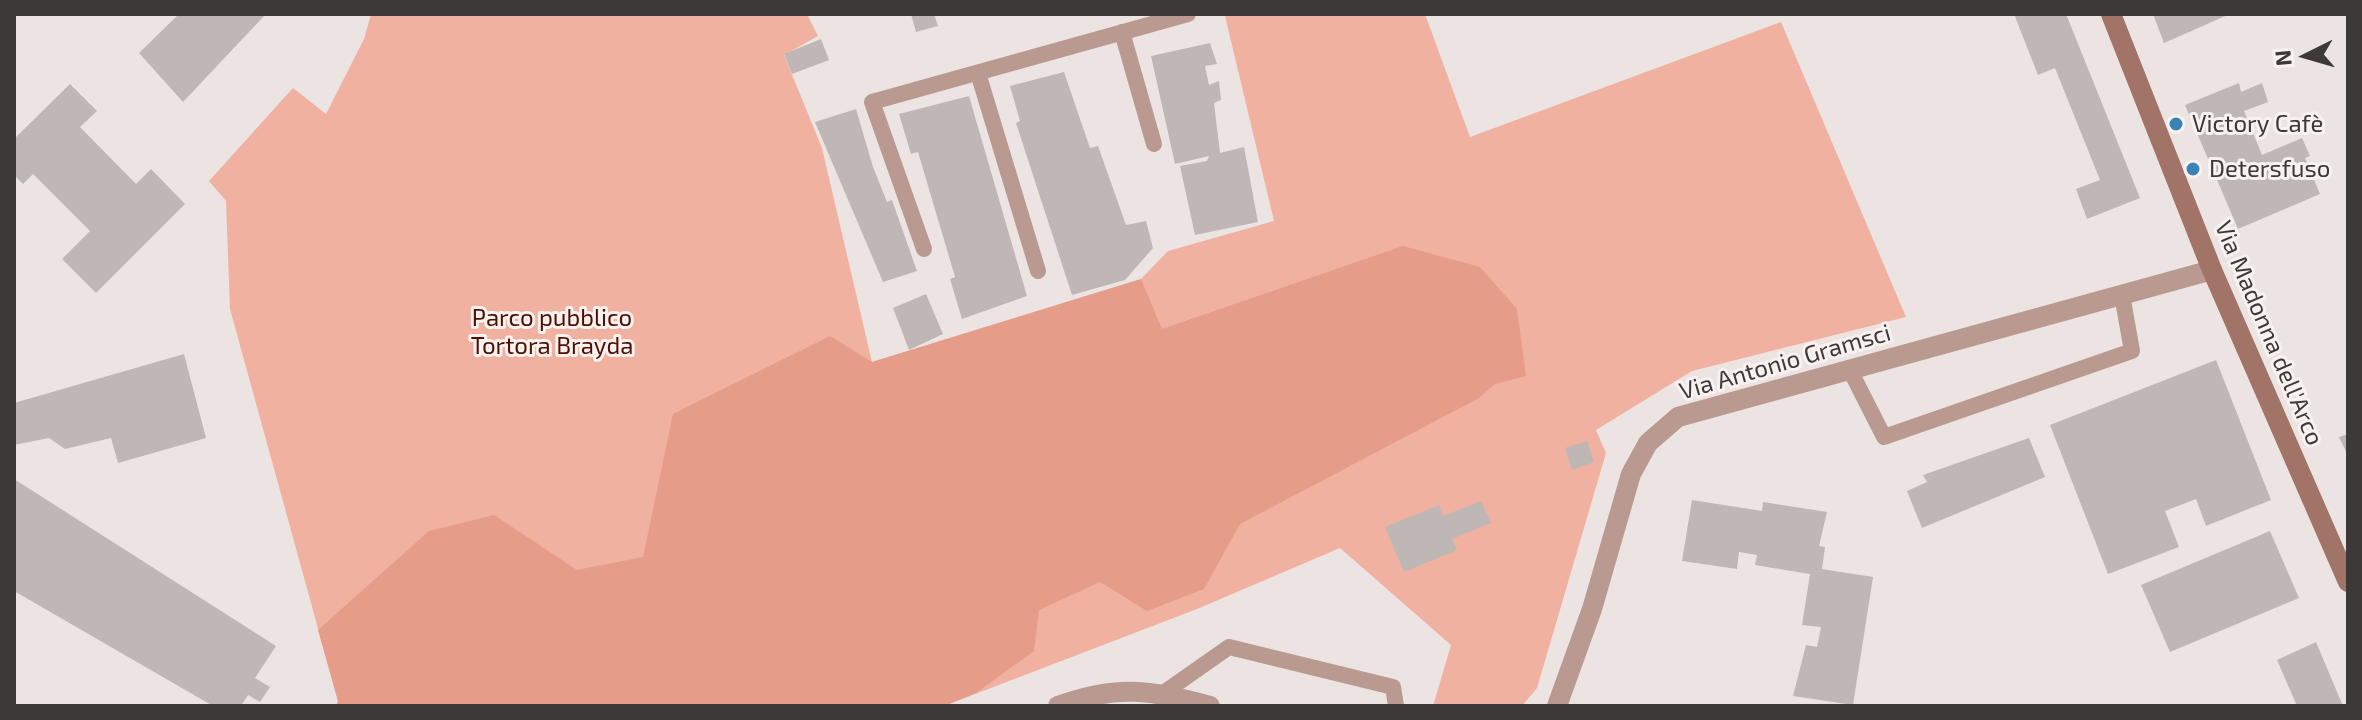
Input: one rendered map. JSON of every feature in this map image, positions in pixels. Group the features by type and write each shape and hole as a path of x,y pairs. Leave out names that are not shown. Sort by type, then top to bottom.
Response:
{"main road":[{"name":"Via Madonna dell'Arco","path":"2111,14 2212,270 2348,582"}],"street":[{"name":"Via Antonio Gramsci","path":"1557,706 1592,609 1631,474 1648,443 1678,417 2212,270"},
{"path":"1058,706 1098,691 1162,694 1210,706"}],"lane":[{"path":"924,249 872,102 1188,14"},
{"path":"1122,32 1154,144"},
{"path":"978,73 1038,271"},
{"path":"1850,370 1884,437 2132,351 2122,295"},
{"path":"1162,694 1229,647 1393,687 1396,706"}],"green space":[{"name":"Parco pubblico Tortora Brayda","path":"371,14 807,14 818,36 784,55 822,148 872,362 1141,279 1168,251 1274,221 1225,16 1425,14 1470,137 1781,22 1906,317 1692,371 1596,430 1606,453 1537,688 1522,706 1433,706 1451,645 1340,548 1197,609 944,706 336,706 338,701 230,309 226,201 209,181 293,88 326,114 364,39"}],"shaded area":[{"path":"1403,246 1480,267 1517,309 1526,376 1495,384 1479,398 1240,524 1204,589 1147,611 1100,582 1039,610 1034,651 976,693 944,706 336,706 338,701 318,630 429,531 494,515 577,570 643,557 673,414 830,336 872,362 1141,279 1162,329"}],"building":[{"path":"179,14 266,14 183,102 139,53"},
{"path":"911,14 934,14 938,26 916,32"},
{"path":"2014,14 2066,14 2140,198 2087,219 2076,189 2100,180 2055,68 2038,75"},
{"path":"2153,14 2230,14 2164,43"},
{"path":"821,39 829,60 792,74 784,54"},
{"path":"1210,43 1217,64 1205,66 1209,85 1219,81 1221,100 1214,103 1220,153 1244,147 1258,222 1195,235 1180,166 1207,161 1209,156 1175,164 1151,56"},
{"path":"1064,72 1090,148 1098,146 1126,225 1146,221 1153,248 1125,280 1072,295 1016,123 1020,121 1010,86"},
{"path":"2239,83 2241,92 2262,83 2268,102 2244,111 2262,155 2302,138 2310,156 2305,158 2320,194 2238,229 2185,105"},
{"path":"70,84 97,111 80,127 136,184 151,169 185,204 96,293 62,259 90,231 33,174 23,184 14,175 14,139"},
{"path":"969,96 1027,296 962,319 950,279 955,277 918,152 911,154 899,114"},
{"path":"856,109 873,167 887,202 892,200 917,271 883,282 815,122"},
{"path":"926,294 943,334 909,350 893,308"},
{"path":"184,354 206,438 118,463 111,438 65,449 49,438 14,445 14,403"},
{"path":"2216,360 2271,500 2206,526 2196,499 2165,511 2179,547 2108,574 2050,425"},
{"path":"2348,434 2348,456 2339,437"},
{"path":"2029,438 2045,477 1922,528 1907,491 1927,482 1923,475"},
{"path":"1587,441 1594,462 1572,470 1565,448"},
{"path":"14,479 276,646 255,678 270,687 260,702 248,695 241,706 213,706 14,591"},
{"path":"1692,500 1762,511 1763,502 1827,512 1819,546 1825,547 1822,569 1873,577 1853,705 1793,696 1806,645 1817,647 1821,627 1802,625 1810,574 1755,565 1757,555 1739,552 1737,569 1682,561"},
{"path":"1481,501 1491,523 1452,539 1457,550 1404,572 1385,527 1439,505 1443,516"},
{"path":"2270,531 2299,598 2170,652 2141,585"},
{"path":"2316,642 2343,706 2297,706 2277,660"}],"place":[{"name":"Victory Cafè","path":"2176,124"},
{"name":"Detersfuso","path":"2193,169"}]}
